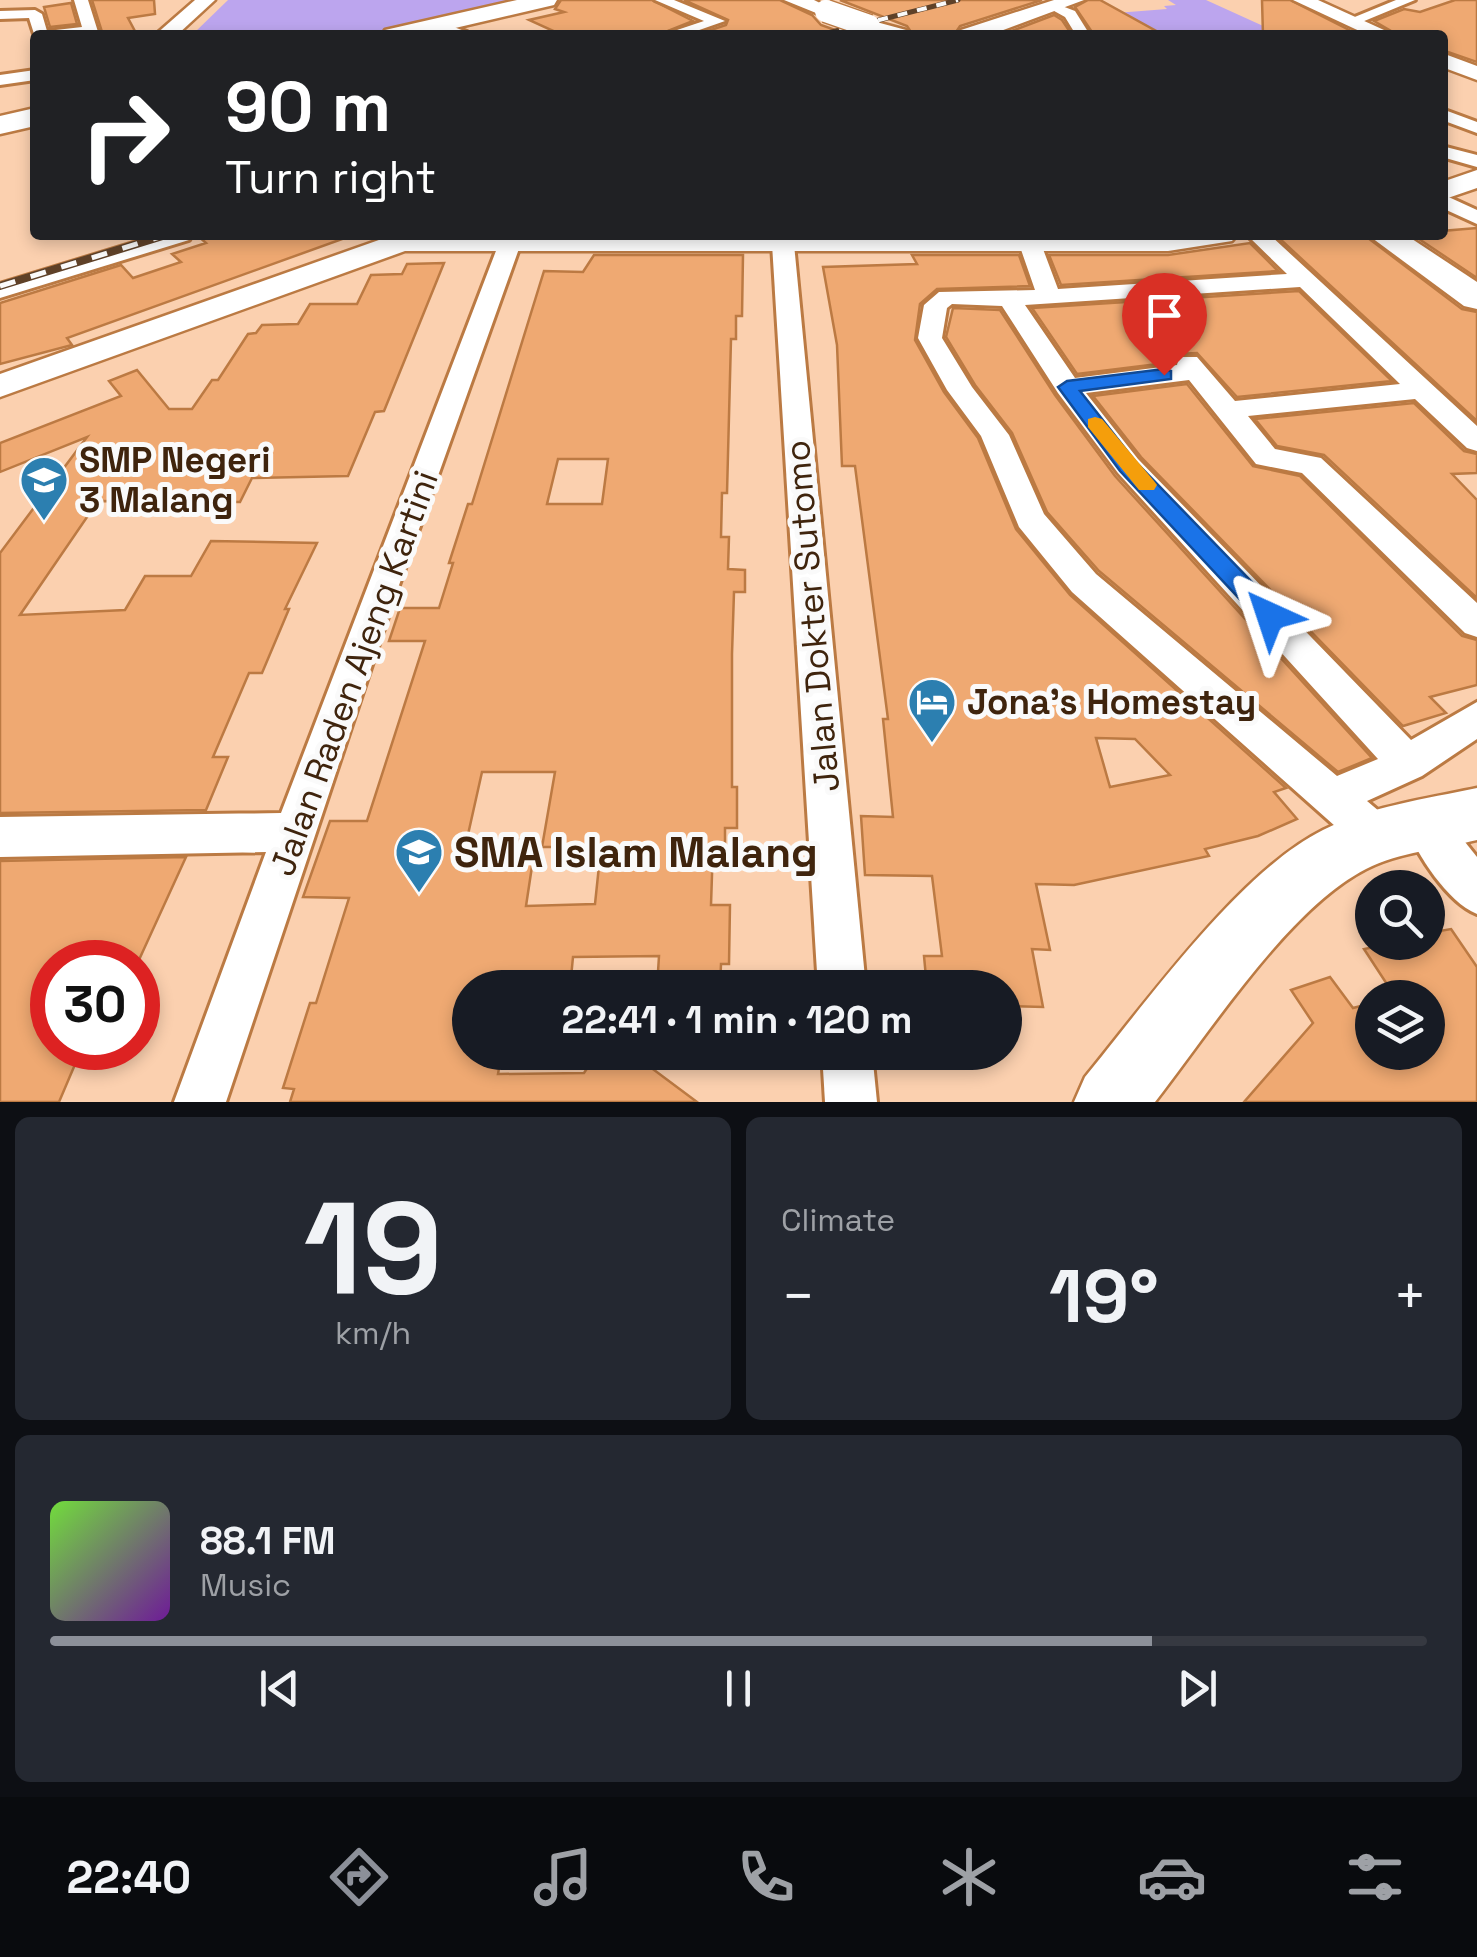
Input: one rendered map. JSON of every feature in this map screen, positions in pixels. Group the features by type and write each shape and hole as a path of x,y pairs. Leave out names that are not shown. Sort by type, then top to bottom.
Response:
{"highway":[{"path":"416,30 546,0"},
{"path":"0,125 30,118"}],"main road":[{"path":"794,0 882,30"},
{"path":"992,30 1072,9"},
{"path":"1391,240 1477,298"}],"street":[{"path":"0,1 11,0"},
{"path":"82,0 90,30"},
{"path":"171,30 206,0"},
{"path":"662,0 718,20 685,30"},
{"path":"1302,0 1373,30"},
{"path":"1352,21 1408,0"},
{"path":"0,14 35,14 40,30"},
{"path":"438,25 450,30"},
{"path":"1448,62 1477,74"},
{"path":"0,80 30,76"},
{"path":"1448,153 1477,160"},
{"path":"1448,190 1477,178"},
{"path":"1448,203 1477,218"},
{"path":"0,281 127,240"},
{"path":"0,291 164,240"},
{"path":"1,386 405,240"},
{"name":"Jalan Raden Ajeng Kartini","path":"200,1102 376,602 510,240"},
{"name":"Jalan Dokter Sutomo","path":"791,240 841,970"},
{"path":"1006,240 1183,240"},
{"path":"1263,240 1477,442"},
{"path":"1028,241 1048,294"},
{"path":"1306,280 1010,299 942,299 936,305 930,338 960,390 995,435 1030,519 1084,583 1403,818 1477,892"},
{"path":"1010,299 1067,387 1128,466 1408,764 1403,818"},
{"path":"1067,387 1192,366 1266,457 1311,465 1477,624"},
{"path":"1231,410 1421,390"},
{"path":"1408,764 1477,718"},
{"path":"1110,1102 1246,934 1295,886 1341,851 1403,818"},
{"path":"0,837 297,832"},
{"path":"848,1070 850,1102"}],"shaded area":[{"path":"228,0 530,0 394,30 197,30"},
{"path":"1168,0 1206,0 1272,30 1156,30 1129,16 1103,14 1176,5"}],"building":[{"path":"92,0 154,0 155,14 128,18 134,30 101,30"},
{"path":"561,0 652,0 693,21 670,30 551,30 529,20 564,12 555,9"},
{"path":"684,0 780,0 835,30 711,30 726,25 728,20"},
{"path":"840,0 1042,0 957,30 910,30"},
{"path":"1088,0 1100,0 1154,30 1091,30 1075,7"},
{"path":"1262,0 1290,0 1349,30 1263,30"},
{"path":"1455,0 1477,0 1477,62 1448,52 1448,30 1389,30 1374,21 1404,9 1420,12"},
{"path":"71,3 77,24 50,27 44,7"},
{"path":"1054,15 1069,30 1014,30"},
{"path":"1477,228 1477,278 1420,240 1448,240 1448,230"},
{"path":"203,240 339,240 67,338 72,345 0,364 0,303 121,265 133,278 181,262 172,254 206,243"},
{"path":"1281,240 1371,240 1462,309 1477,312 1477,421"},
{"path":"1250,243 1278,271 1061,285 1049,255 1168,255"},
{"path":"594,255 743,255 742,316 736,316 736,339 731,339 727,493 722,493 721,537 729,537 728,569 745,570 745,592 734,592 732,654 732,787 737,787 737,828 725,828 725,845 713,845 711,905 730,905 729,964 721,964 721,970 658,970 659,956 573,957 572,970 452,970 452,1070 499,1070 498,1074 654,1070 697,1102 290,1102 294,1089 283,1088 310,1003 316,1003 349,898 303,897 330,821 367,821 425,641 389,641 400,608 439,608 453,563 449,563 468,504 472,504 544,271 583,272","holes":["558,459 608,459 602,504 547,504","482,772 555,772 542,847 601,847 595,904 526,906 536,840 467,839"]},
{"path":"912,255 1019,255 1030,286 937,289 920,304 915,340 944,392 978,438 1016,529 1070,595 1286,788 1274,792 1297,819 1258,836 1205,849 1209,856 1074,885 1036,884 1050,950 1032,949 1043,1007 1022,1006 1022,970 925,970 924,956 942,956 932,876 865,875 861,816 893,817 883,719 888,719 855,466 842,466 837,345 823,267 917,264","holes":["1096,738 1135,739 1170,775 1110,787"]},
{"path":"444,263 384,411 375,412 348,476 252,478 240,502 98,501 20,615 125,610 145,576 191,576 211,541 317,543 285,609 289,609 262,673 249,673 213,757 228,757 206,810 0,813 0,553 87,437 0,472 0,443 121,396 109,381 137,370 169,409 192,409 212,380 218,380 248,334 256,333 262,325 298,324 310,304 357,304 371,275 402,274 407,264"},
{"path":"1299,291 1392,381 1237,397 1197,353 1177,354 1174,362 1077,374 1032,308"},
{"path":"953,308 1000,310 1055,395 1115,476 1372,758 1338,772 1099,571 1047,512 1012,433 975,385 946,337"},
{"path":"1187,384 1253,466 1300,476 1462,636 1477,640 1477,685 1430,697 1446,713 1403,726 1141,457 1093,396"},
{"path":"1414,403 1464,451 1477,454 1477,473 1452,474 1477,500 1477,598 1324,455 1277,446 1255,419"},
{"path":"186,857 148,940 30,940 30,1070 73,1070 59,1102 0,1102 0,861"},
{"path":"1451,929 1477,967 1477,1102 1244,1102 1313,1023 1291,990 1330,977 1355,1007 1355,1070 1445,1070 1445,980 1384,980 1371,960 1445,960 1445,930"}],"railway":[{"path":"840,30 958,0"},
{"path":"0,286 150,240"}],"slow traffic":[{"path":"1095,423 1146,485"}],"place":[{"name":"SMP Negeri 3 Malang","path":"44,522"},
{"name":"Jona's Homestay","path":"932,744"},
{"name":"SMA Islam Malang","path":"419,894"}],"route":[{"path":"1164,375 1067,387 1128,466 1270,616"}]}
